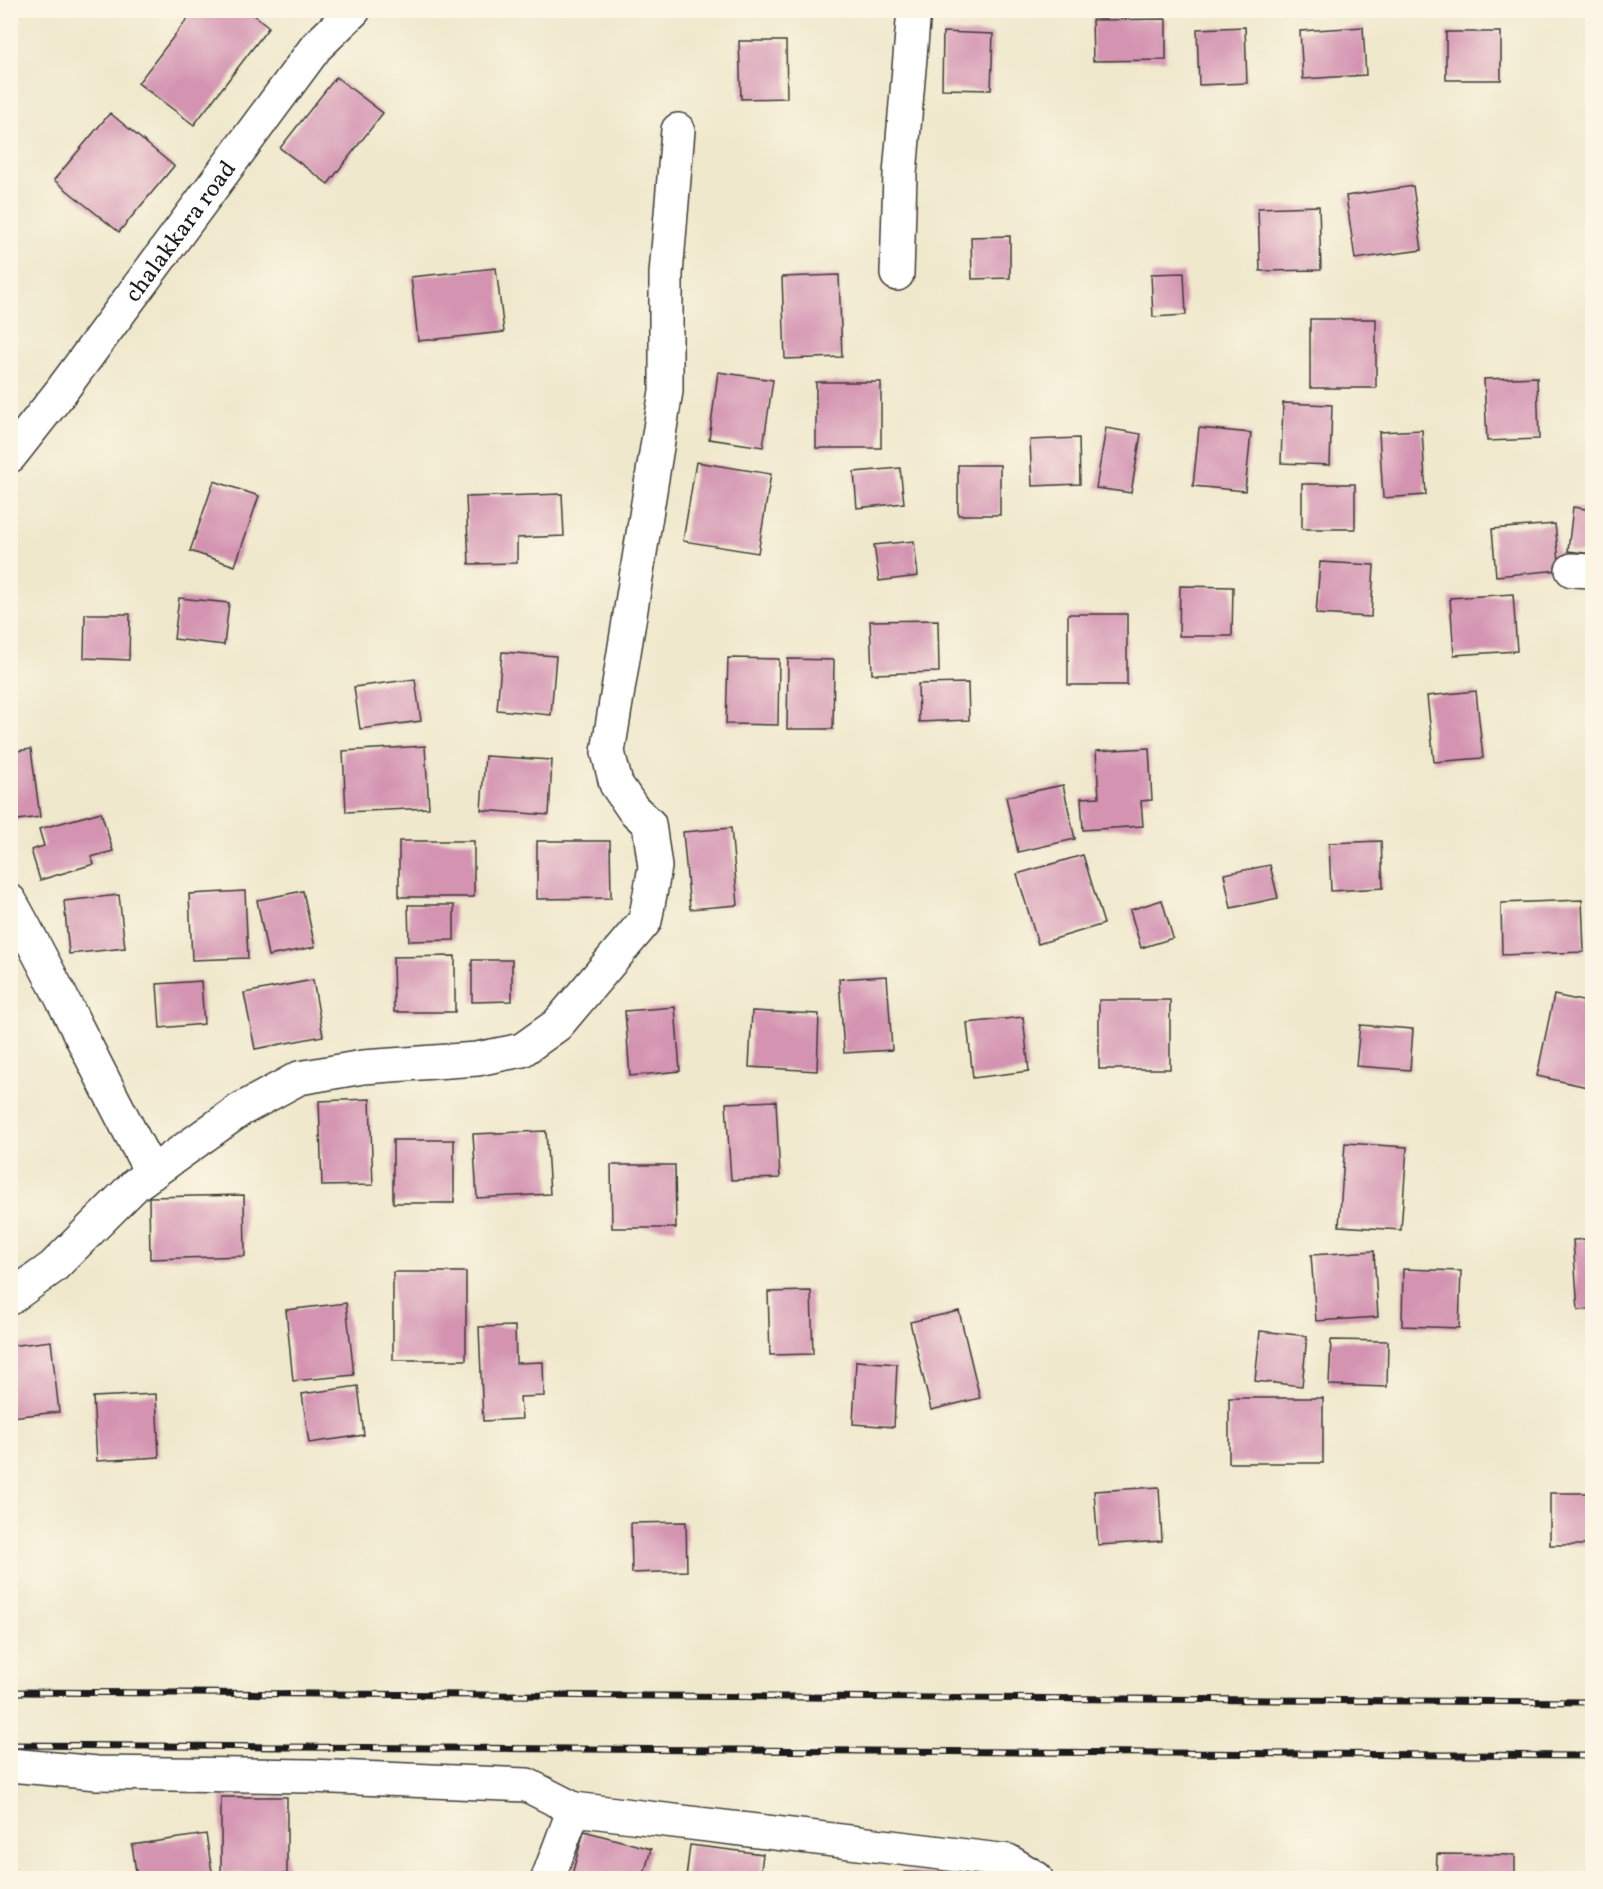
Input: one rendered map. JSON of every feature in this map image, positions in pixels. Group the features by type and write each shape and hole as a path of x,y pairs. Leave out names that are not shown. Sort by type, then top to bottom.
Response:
{"street":[{"name":"chalakkara road","path":"10,456 60,394 316,47 354,10"},
{"path":"897,274 900,174 914,10"},
{"path":"10,1298 53,1267 136,1185 240,1110 299,1077 363,1067 477,1059 522,1050 557,1025 645,921 655,867 649,824 633,809 616,784 608,752 666,391 666,274 678,130"},
{"path":"10,902 48,969 114,1104 152,1173"},
{"path":"10,1765 97,1773 310,1776 527,1785 574,1809 1008,1861 1036,1878"},
{"path":"548,1878 574,1809"}],"building":[{"path":"194,10 248,10 269,27 194,125 138,83"},
{"path":"1166,19 1166,60 1093,61 1092,20"},
{"path":"1245,27 1247,83 1199,85 1197,29"},
{"path":"1363,27 1366,75 1303,79 1300,31"},
{"path":"943,32 993,34 991,90 942,89"},
{"path":"1446,32 1501,32 1501,80 1446,80"},
{"path":"739,41 786,41 787,98 741,99"},
{"path":"336,77 383,113 328,184 280,148"},
{"path":"110,113 174,166 119,232 54,180"},
{"path":"1413,186 1422,250 1355,259 1346,196"},
{"path":"1319,206 1321,270 1260,271 1258,208"},
{"path":"1010,236 1010,278 972,279 971,237"},
{"path":"496,268 504,332 418,341 411,277"},
{"path":"1184,273 1186,315 1153,317 1151,274"},
{"path":"839,275 842,357 785,359 782,277"},
{"path":"1310,319 1376,319 1376,388 1310,388"},
{"path":"718,372 773,380 763,447 709,439"},
{"path":"1537,377 1539,439 1487,441 1484,379"},
{"path":"816,382 881,382 881,448 816,448"},
{"path":"1283,403 1332,405 1330,465 1281,463"},
{"path":"1106,428 1141,434 1131,493 1096,488"},
{"path":"1199,428 1251,433 1245,491 1193,486"},
{"path":"1422,430 1426,495 1383,498 1379,432"},
{"path":"1079,438 1080,484 1032,486 1030,440"},
{"path":"696,462 771,474 758,553 683,541"},
{"path":"958,465 1000,465 1000,515 958,515"},
{"path":"900,468 904,503 857,508 854,472"},
{"path":"214,481 259,496 235,566 190,551"},
{"path":"1302,484 1355,484 1355,529 1302,529"},
{"path":"562,494 564,536 517,538 517,563 469,564 466,497"},
{"path":"1573,507 1592,510 1592,554 1568,551"},
{"path":"1555,524 1560,570 1496,576 1492,529"},
{"path":"914,541 918,576 879,581 874,545"},
{"path":"1320,562 1374,565 1371,617 1316,614"},
{"path":"1180,586 1233,587 1232,636 1179,636"},
{"path":"1513,594 1517,651 1454,655 1450,598"},
{"path":"179,598 229,603 224,645 174,639"},
{"path":"85,614 130,614 129,660 84,658"},
{"path":"1068,614 1127,614 1127,685 1068,685"},
{"path":"938,620 939,672 872,674 870,621"},
{"path":"502,652 556,656 551,715 497,710"},
{"path":"728,658 779,659 778,725 726,724"},
{"path":"788,659 834,660 833,729 787,729"},
{"path":"415,679 421,721 360,729 354,687"},
{"path":"968,683 969,720 919,722 918,684"},
{"path":"1476,691 1483,758 1434,762 1427,696"},
{"path":"425,746 429,808 346,812 343,751"},
{"path":"1149,748 1152,800 1141,801 1143,826 1083,830 1081,798 1099,797 1096,751"},
{"path":"31,749 40,817 10,821 10,752"},
{"path":"485,756 552,760 549,815 481,810"},
{"path":"1063,785 1075,839 1018,852 1006,797"},
{"path":"101,812 113,851 91,857 94,864 40,880 31,850 44,846 39,829"},
{"path":"731,828 738,905 690,909 683,832"},
{"path":"399,841 474,841 474,897 399,897"},
{"path":"537,841 610,841 611,898 537,899"},
{"path":"1381,841 1383,888 1331,891 1329,843"},
{"path":"1083,855 1104,924 1038,944 1017,874"},
{"path":"1270,865 1278,898 1231,908 1224,874"},
{"path":"245,891 248,958 192,960 189,894"},
{"path":"303,891 315,947 268,956 257,900"},
{"path":"119,895 125,948 69,954 64,901"},
{"path":"1162,900 1173,938 1141,948 1130,910"},
{"path":"1582,900 1584,952 1502,955 1501,903"},
{"path":"408,905 454,905 454,940 409,941"},
{"path":"455,956 455,1012 394,1012 393,957"},
{"path":"472,960 512,960 512,1001 472,1002"},
{"path":"887,976 892,1050 844,1053 839,979"},
{"path":"313,980 323,1036 255,1049 244,993"},
{"path":"201,981 204,1024 160,1028 157,984"},
{"path":"1554,995 1592,1003 1592,1088 1537,1076"},
{"path":"1099,1000 1170,1000 1170,1069 1099,1069"},
{"path":"675,1007 680,1071 630,1076 625,1011"},
{"path":"752,1011 819,1014 817,1071 749,1067"},
{"path":"1023,1017 1029,1071 973,1078 967,1023"},
{"path":"1360,1025 1413,1029 1410,1070 1356,1066"},
{"path":"370,1099 373,1185 322,1186 319,1101"},
{"path":"776,1101 780,1178 731,1180 726,1103"},
{"path":"546,1131 550,1194 477,1198 473,1134"},
{"path":"393,1140 454,1140 454,1203 393,1203"},
{"path":"1345,1143 1407,1147 1401,1230 1339,1226"},
{"path":"611,1165 675,1165 676,1228 612,1228"},
{"path":"244,1195 245,1256 150,1259 149,1197"},
{"path":"1592,1239 1592,1309 1578,1310 1573,1240"},
{"path":"1374,1251 1378,1317 1316,1321 1311,1255"},
{"path":"1403,1269 1461,1271 1459,1328 1402,1326"},
{"path":"393,1272 466,1272 466,1360 393,1360"},
{"path":"811,1291 813,1354 770,1355 768,1292"},
{"path":"346,1303 354,1375 293,1381 286,1310"},
{"path":"959,1311 980,1398 931,1410 910,1322"},
{"path":"515,1326 516,1363 543,1362 544,1396 520,1397 522,1419 483,1421 479,1327"},
{"path":"1260,1331 1307,1336 1302,1386 1255,1381"},
{"path":"1331,1340 1388,1341 1387,1387 1329,1385"},
{"path":"51,1341 59,1412 10,1417 10,1346"},
{"path":"856,1361 897,1364 894,1427 853,1424"},
{"path":"358,1386 364,1435 309,1443 302,1394"},
{"path":"156,1394 159,1457 97,1461 93,1397"},
{"path":"1229,1398 1323,1398 1323,1463 1229,1463"},
{"path":"1159,1487 1162,1541 1098,1545 1094,1491"},
{"path":"1550,1493 1592,1493 1592,1545 1550,1545"},
{"path":"686,1522 687,1571 632,1573 631,1523"},
{"path":"221,1797 287,1797 287,1874 221,1874"},
{"path":"584,1831 651,1849 643,1878 571,1878"},
{"path":"206,1834 213,1878 137,1878 132,1845"},
{"path":"690,1845 763,1854 760,1878 686,1878"},
{"path":"1437,1854 1515,1855 1515,1878 1436,1878"},
{"path":"905,1872 951,1874 951,1878 904,1878"}],"railway":[{"path":"10,1692 1592,1702"},
{"path":"10,1745 1592,1756"}]}
